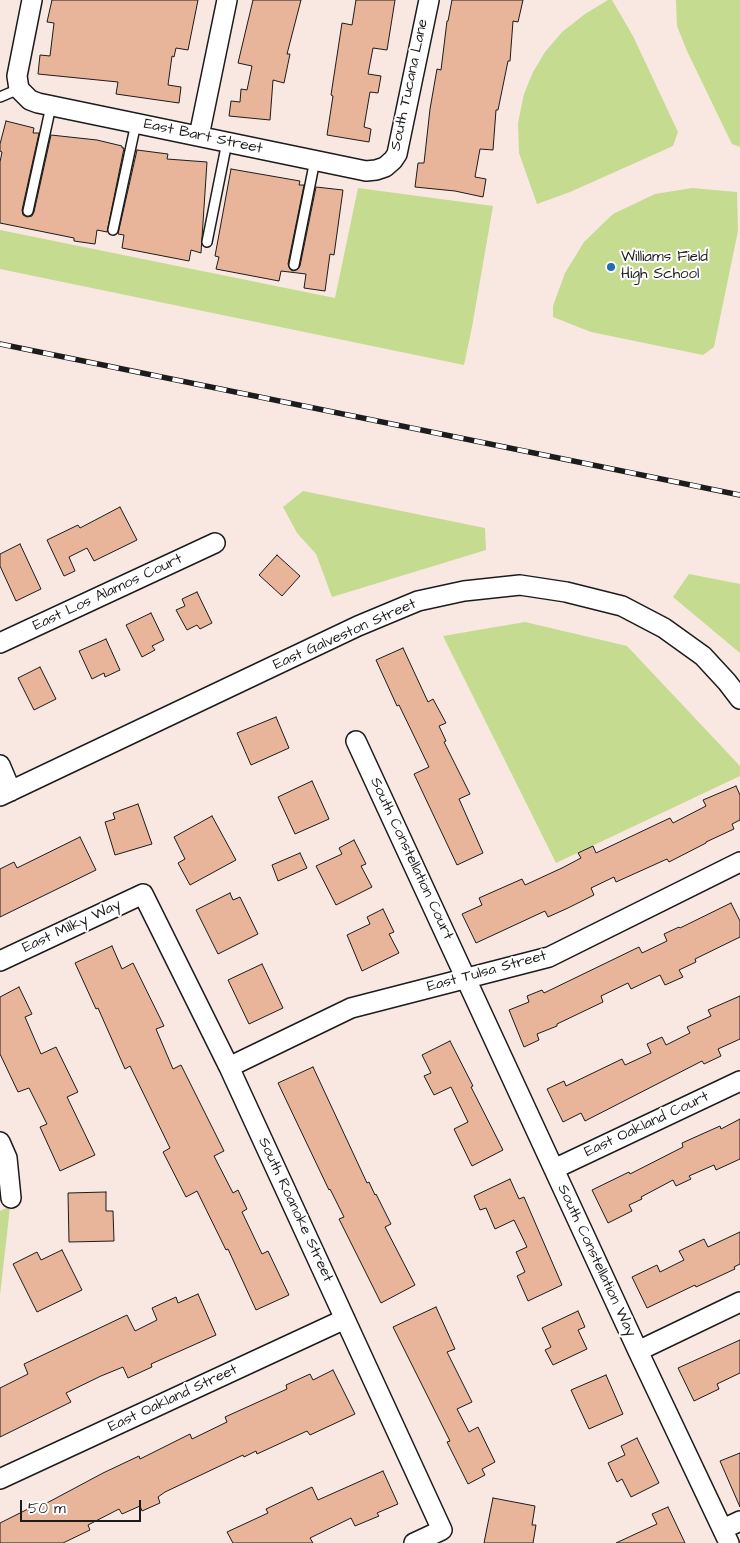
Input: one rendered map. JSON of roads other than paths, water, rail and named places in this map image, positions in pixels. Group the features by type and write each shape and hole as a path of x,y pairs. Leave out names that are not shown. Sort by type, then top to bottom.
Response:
{"street":[{"path":"21,91 17,74 32,0"},
{"path":"199,136 227,0"},
{"name":"South Tucana Lane","path":"387,166 393,160 398,149 428,0"},
{"name":"East Bart Street","path":"21,91 34,102 366,171 378,170 387,166"},
{"name":"East Los Alamos Court","path":"0,643 215,543"},
{"name":"East Galveston Street","path":"6,794 358,626 418,601 464,591 520,585 566,592 622,606 664,628 702,656 727,682 740,699"},
{"name":"South Constellation Court","path":"356,741 465,978"},
{"path":"0,764 6,794"},
{"name":"East Tulsa Street","path":"229,1067 351,1008 549,957 740,862"},
{"name":"East Milky Way","path":"0,961 143,894"},
{"name":"South Roanoke Street","path":"143,894 229,1067 442,1530 414,1543"},
{"name":"South Constellation Way","path":"465,978 726,1536"},
{"name":"East Oakland Court","path":"554,1169 740,1081"},
{"path":"0,1142 7,1158 12,1198"},
{"path":"638,1351 740,1302"},
{"name":"East Oakland Street","path":"0,1479 346,1319"},
{"path":"726,1536 740,1521"}],"lane":[{"path":"0,96 21,91"},
{"path":"28,211 52,106"},
{"path":"113,230 136,123"},
{"path":"207,242 226,142"},
{"path":"294,265 316,160"}],"railway":[{"path":"0,344 740,495"}],"place":[{"name":"Williams Field High School","path":"611,267"}]}
